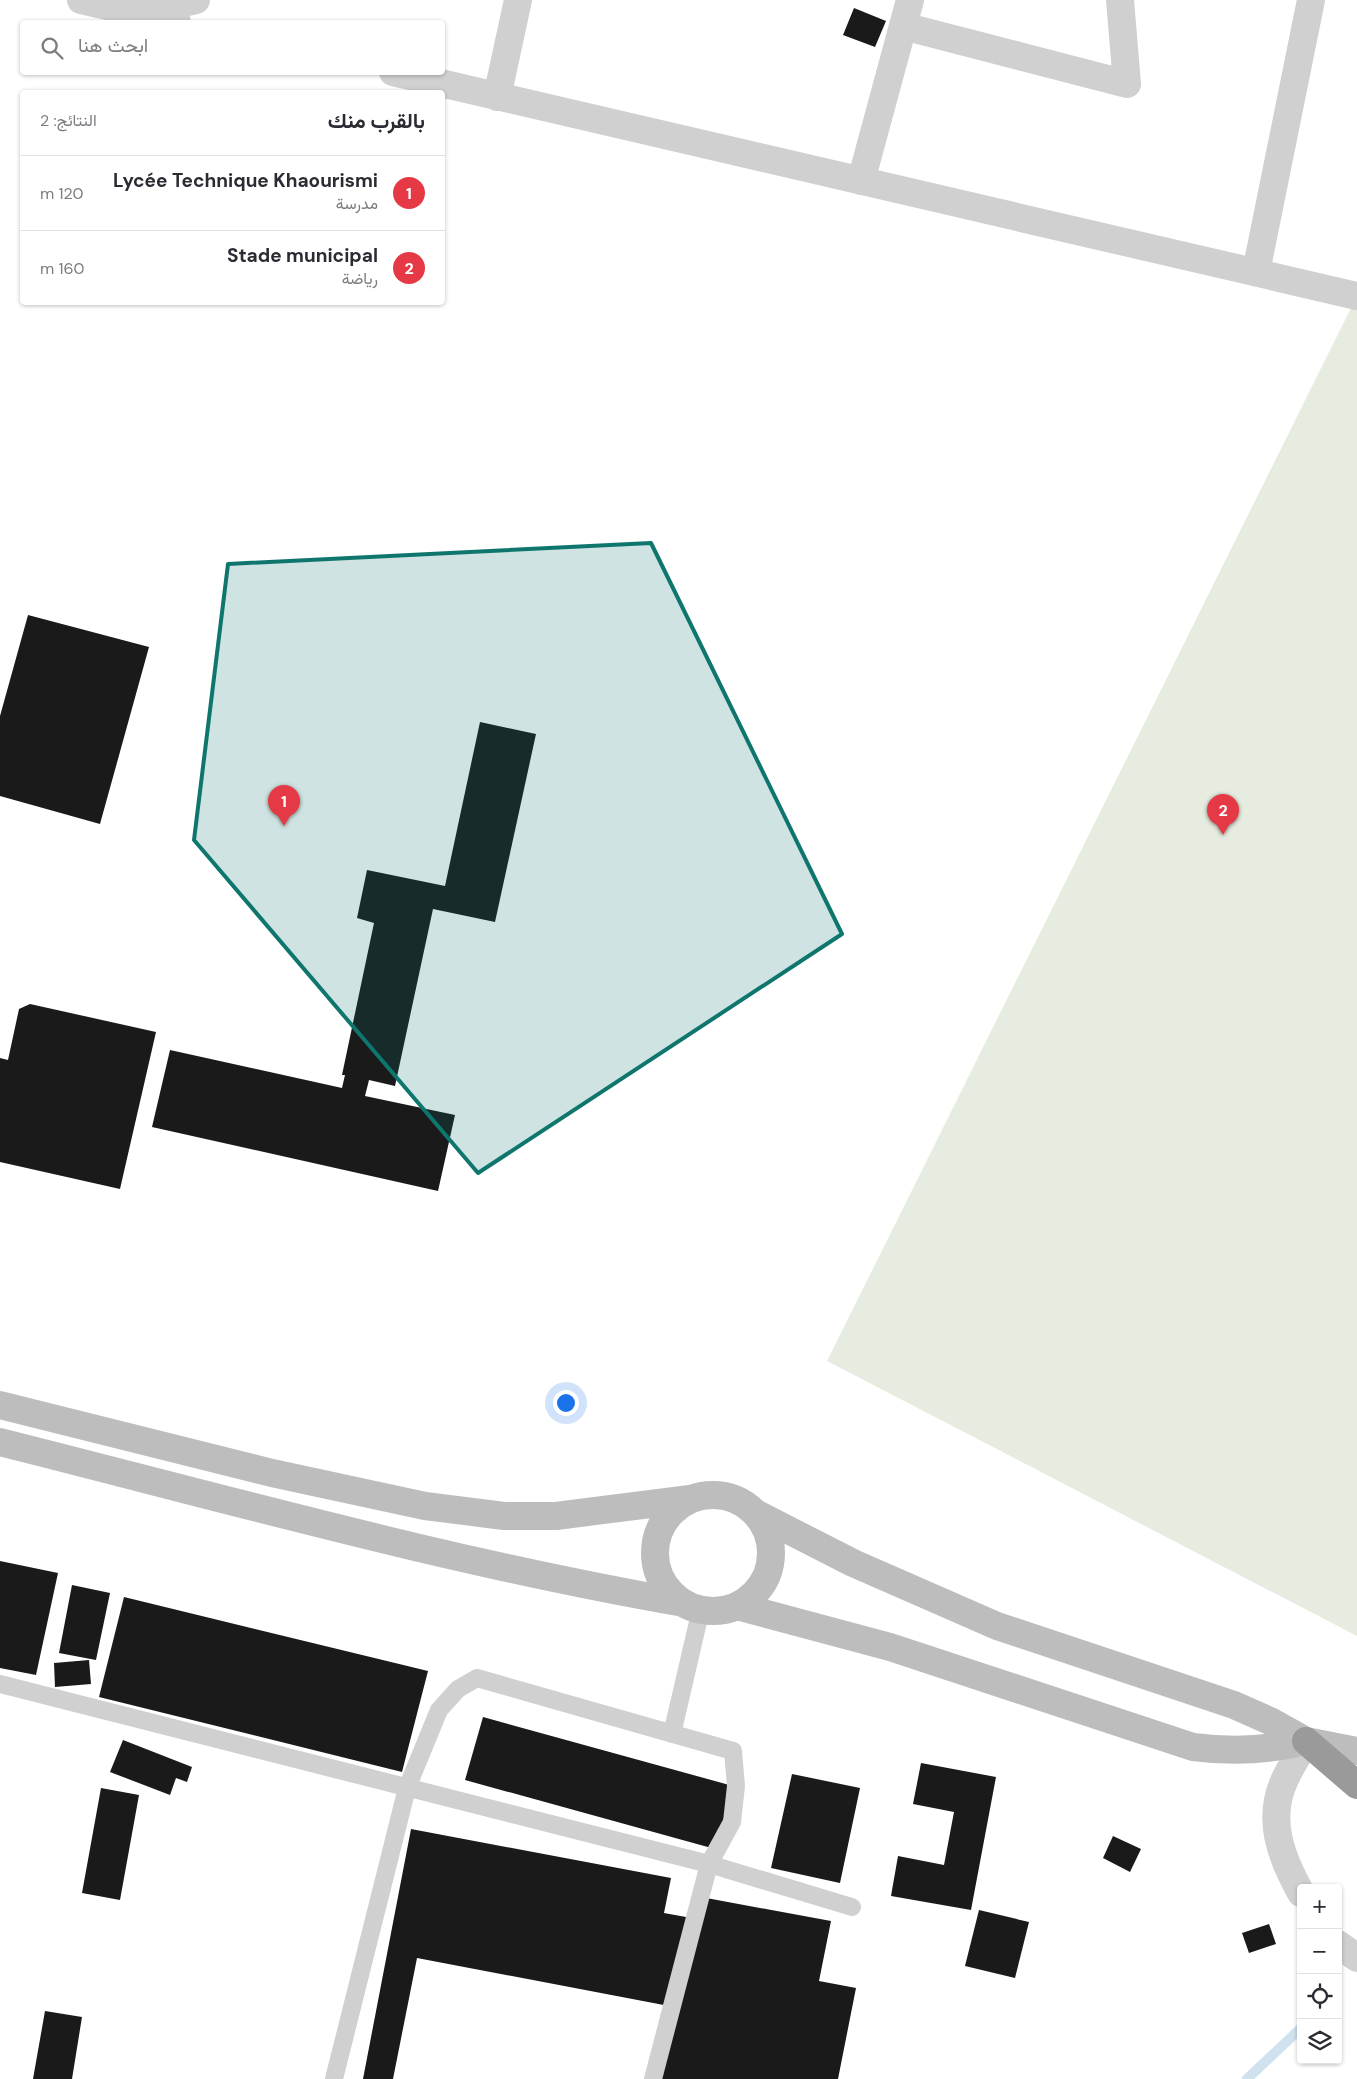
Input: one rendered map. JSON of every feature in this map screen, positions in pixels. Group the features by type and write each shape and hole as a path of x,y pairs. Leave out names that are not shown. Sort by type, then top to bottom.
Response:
{"highway":[{"path":"1306,1741 1357,1785"}],"main road":[{"path":"0,1405 272,1473 434,1507 504,1516 556,1516 708,1495 726,1496 743,1502 757,1514 853,1563 997,1626 1234,1705 1270,1721 1306,1741 1357,1751"},
{"path":"0,1442 447,1554 587,1586 719,1610 737,1606 752,1596 764,1582 770,1565 772,1546 767,1529 757,1514"},
{"path":"690,1499 675,1509 663,1524 657,1540 655,1558 660,1576 670,1591 692,1606"},
{"path":"737,1606 890,1647 1193,1748 1250,1752 1306,1741"}],"street":[{"path":"81,0 169,20"},
{"path":"138,13 196,0"},
{"path":"497,97 518,0"},
{"path":"860,181 910,0"},
{"path":"902,26 1127,84 1120,0"},
{"path":"1256,272 1311,0"},
{"path":"405,75 1357,296"},
{"path":"1297,1884 1282,1851 1275,1825 1277,1803 1284,1780 1306,1741"},
{"path":"1342,1947 1357,1958"}],"lane":[{"path":"672,1734 692,1606"},
{"path":"334,2079 407,1788 439,1710 458,1690 477,1678 733,1751 736,1786 732,1822 708,1864 653,2079"},
{"path":"0,1684 708,1864 852,1907"}],"highlighted area":[{"path":"651,543 842,934 478,1173 194,840 228,564"}],"shaded area":[{"path":"1352,306 1357,308 1357,1636 827,1361"}],"building":[{"path":"854,8 886,21 875,47 843,35"},
{"path":"28,615 149,647 100,824 0,796 0,716"},
{"path":"480,722 536,734 495,922 433,909 395,1086 369,1080 365,1096 455,1115 438,1191 152,1127 170,1050 342,1088 345,1075 342,1075 374,923 357,918 367,870 445,886"},
{"path":"30,1004 156,1032 120,1189 0,1162 0,1058 8,1060 19,1009"},
{"path":"0,1561 58,1573 36,1675 0,1668"},
{"path":"72,1585 110,1593 96,1660 59,1653"},
{"path":"124,1597 428,1671 402,1772 99,1697"},
{"path":"89,1660 91,1684 55,1687 54,1663"},
{"path":"483,1717 733,1786 715,1849 465,1780"},
{"path":"123,1740 192,1767 187,1782 176,1778 170,1795 110,1772"},
{"path":"921,1763 996,1777 971,1910 891,1896 898,1856 944,1865 954,1812 913,1804"},
{"path":"792,1774 860,1788 840,1883 771,1868"},
{"path":"101,1788 139,1795 120,1900 82,1893"},
{"path":"411,1829 671,1878 664,1913 697,1919 701,1897 831,1921 819,1981 856,1988 838,2079 655,2079 669,2006 417,1958 393,2079 363,2079"},
{"path":"1113,1836 1141,1849 1130,1872 1103,1858"},
{"path":"979,1910 1029,1922 1015,1978 965,1966"},
{"path":"1269,1924 1276,1944 1249,1953 1242,1933"},
{"path":"45,2011 82,2017 72,2079 33,2079"}],"waterway":[{"path":"1247,2079 1297,2032"}],"place":[{"name":"Lycée Technique Khaourismi","path":"284,826"},
{"name":"Stade municipal","path":"1223,835"}]}
